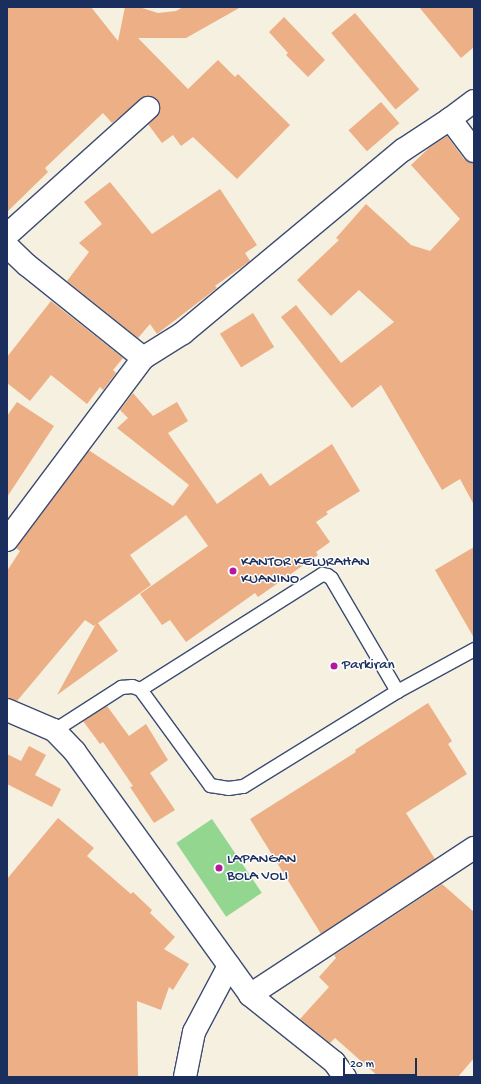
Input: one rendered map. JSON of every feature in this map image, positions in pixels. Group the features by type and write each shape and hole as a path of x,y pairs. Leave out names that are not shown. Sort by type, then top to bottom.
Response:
{"street":[{"path":"7,540 143,358 183,333 403,150 474,101"},
{"path":"7,235 148,108"},
{"path":"450,119 474,151"},
{"path":"7,246 27,265 143,358"},
{"path":"7,710 54,730 75,752 250,995 334,1062 345,1077"},
{"path":"250,995 474,848"},
{"path":"185,1077 194,1032 229,966"}],"lane":[{"path":"140,689 322,574 331,578 397,691"},
{"path":"54,730 121,687 132,686 140,689 210,785 228,788 243,786 397,691 474,650"}],"green space":[{"name":"LAPANGAN BOLA VOLI","path":"212,819 262,893 226,917 176,843"}],"building":[{"path":"7,7 91,7 118,41 125,7 139,7 158,13 176,11 183,7 241,7 186,38 138,38 188,89 218,60 235,77 238,74 290,125 237,179 193,137 181,146 173,135 162,143 148,124 160,112 160,105 157,99 152,96 145,96 112,123 103,113 45,168 48,172 7,212"},
{"path":"419,7 474,7 474,47 461,58"},
{"path":"355,13 419,90 396,110 331,33"},
{"path":"284,17 325,60 308,77 286,55 288,53 269,32"},
{"path":"381,102 399,123 367,151 349,130"},
{"path":"447,136 464,159 474,163 474,505 460,479 442,490 381,385 352,408 281,317 296,305 341,363 394,322 359,290 331,316 297,280 339,240 336,238 366,204 411,245 430,251 460,219 411,165 430,147"},
{"path":"110,182 152,234 220,189 257,245 245,253 250,261 215,286 217,288 157,334 150,324 138,338 67,281 89,252 79,243 102,224 84,202"},
{"path":"51,301 123,358 113,370 116,373 103,390 100,387 87,404 51,375 30,401 7,383 7,357"},
{"path":"253,313 274,347 241,368 220,334"},
{"path":"133,393 153,416 177,402 188,421 168,433 217,504 261,473 270,486 332,444 360,491 326,512 328,514 316,522 330,542 316,552 318,555 258,597 255,593 186,642 170,620 162,625 140,594 208,546 186,515 130,555 151,585 98,623 118,651 57,695 96,624 94,626 85,620 17,701 7,698 7,571 20,551 16,548 88,452 90,451 173,506 189,485 117,428 128,418 120,410"},
{"path":"17,402 54,426 7,497 7,416"},
{"path":"474,547 474,638 435,570"},
{"path":"428,703 452,741 448,744 467,774 406,813 435,859 321,934 250,819 356,752 355,750"},
{"path":"107,706 129,736 146,724 168,760 150,773 175,810 154,823 130,787 133,786 103,742 100,744 83,721"},
{"path":"29,746 46,755 35,775 61,789 52,807 7,784 7,754 21,761"},
{"path":"58,818 94,848 87,856 131,894 133,892 152,910 150,913 175,937 164,949 189,964 173,990 169,987 161,1010 137,1001 138,1077 7,1077 7,879"},
{"path":"442,884 474,912 474,1058 458,1077 379,1077 335,1038 330,1043 300,1019 329,987 319,977 336,958 334,955"}],"place":[{"name":"KANTOR KELURAHAN KUANINO","path":"233,571"},
{"name":"Parkiran","path":"334,666"},
{"name":"LAPANGAN BOLA VOLI","path":"219,868"}]}
